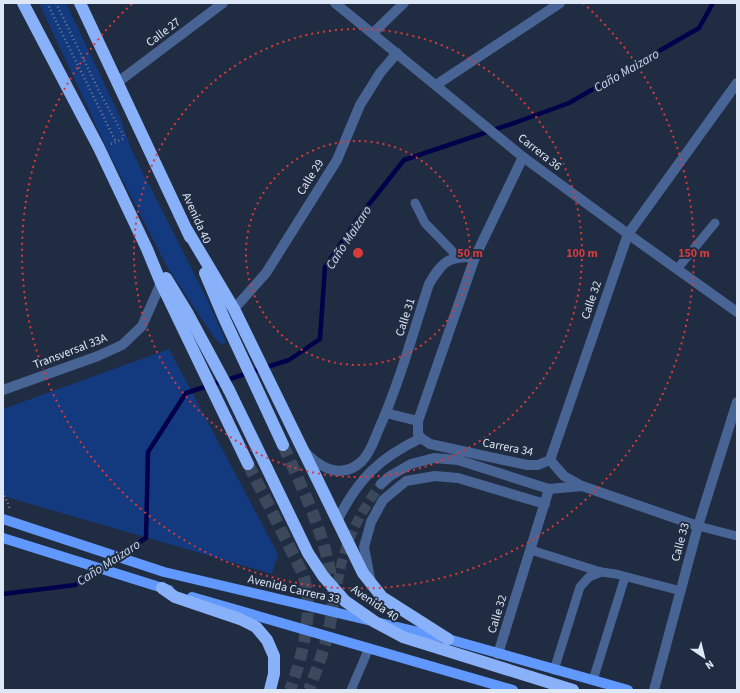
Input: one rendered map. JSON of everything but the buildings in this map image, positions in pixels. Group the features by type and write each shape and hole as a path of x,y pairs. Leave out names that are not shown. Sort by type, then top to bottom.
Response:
{"highway":[{"path":"23,3 99,148 147,248 161,283 248,464"},
{"name":"Avenida 40","path":"80,3 187,230 224,318 283,446"},
{"path":"187,230 234,309 363,573 382,597 448,639"},
{"name":"Avenida 40","path":"147,248 188,314 220,372 308,553 323,576 345,601 375,622 402,637 573,690"},
{"path":"162,588 175,597 240,619 256,627 267,640 274,656 274,674 270,690"}],"main road":[{"name":"Avenida Carrera 33","path":"3,519 164,572 448,639 628,690"},
{"path":"3,538 162,588 513,690"}],"street":[{"name":"Calle 27","path":"118,82 223,3"},
{"name":"Carrera 36","path":"335,3 523,156 737,312"},
{"path":"373,33 404,3"},
{"path":"436,85 560,3"},
{"name":"Calle 29","path":"234,309 266,273 337,160 360,105 380,73 397,53"},
{"name":"Calle 32","path":"550,460 628,234 737,83"},
{"path":"337,520 357,486 370,471 402,447 420,438 418,434 418,421 475,256 523,156"},
{"name":"Calle 31","path":"301,448 315,462 325,468 336,470 348,469 359,464 367,455 386,413 429,284 444,263 458,257 475,256"},
{"name":"Transversal 33A","path":"3,390 98,356 122,345 142,326 161,283"},
{"name":"Calle 33","path":"654,690 698,526 737,402"},
{"path":"386,413 418,421"},
{"name":"Carrera 34","path":"420,438 430,444 527,465 538,465 550,460"},
{"path":"382,484 390,476 411,464 434,458 446,458 458,460 549,489 582,486"},
{"path":"550,460 556,469 564,476 582,486 698,526"},
{"path":"372,586 364,547 371,522 383,500 406,482 435,476 458,478 545,504"},
{"name":"Calle 32","path":"498,654 549,489"}],"lane":[{"path":"415,203 425,223 458,257"},
{"path":"677,269 715,223"},
{"path":"698,526 737,536"},
{"path":"530,550 601,572 681,591"},
{"path":"554,670 580,587 589,577 601,572"},
{"path":"592,680 625,577"},
{"path":"351,690 369,648"}],"path":[{"path":"47,3 116,142"},
{"path":"56,3 101,95 125,138"},
{"path":"99,148 142,132"}],"shaded area":[{"path":"39,3 66,3 121,119 131,149 208,301 226,342 222,345 214,337 166,265 109,153"},
{"path":"169,349 278,554 272,574 3,496 3,409"}],"waterway":[{"name":"Caño Maizaro","path":"3,594 75,585 146,538 148,452 186,393 289,360 320,339 325,267 359,217 404,160 569,103 699,28 713,3"}],"tunnel":[{"path":"283,445 304,491 322,539 333,589 332,611 328,634 309,690"},
{"path":"248,464 301,570 305,583 308,614 306,630 299,662 290,690"},
{"path":"334,598 346,548 354,528 369,501 381,484"}]}
